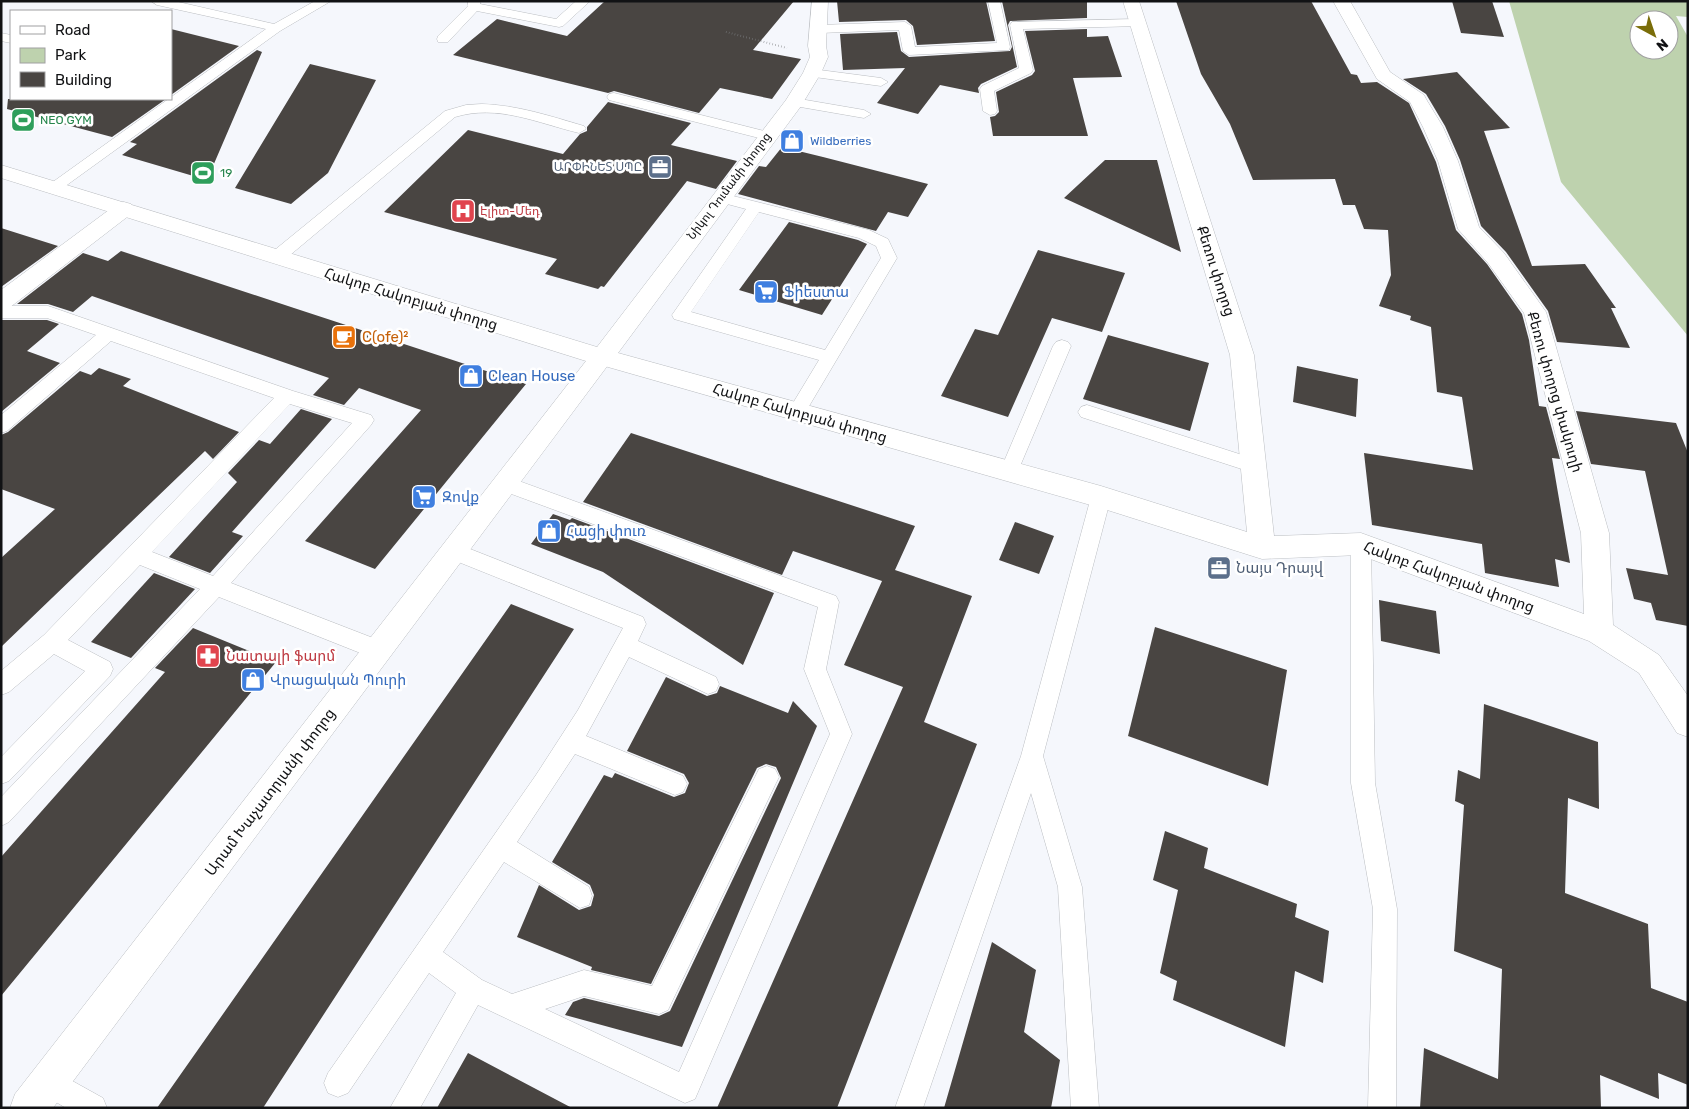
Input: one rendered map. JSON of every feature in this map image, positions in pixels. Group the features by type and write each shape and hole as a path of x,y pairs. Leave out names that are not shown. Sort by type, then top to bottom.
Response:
{"street":[{"path":"815,65 820,1"},
{"name":"Քեռու փողոց","path":"1130,1 1242,355 1262,548"},
{"name":"Քեռու փողոց փակուղի","path":"1341,1 1383,75 1417,99 1433,127 1448,161 1469,229 1496,258 1535,312 1595,533 1599,632"},
{"name":"Նիկոլ Դումանի փողոց","path":"602,358 794,102 815,65"},
{"name":"Հակոբ Հակոբյան փողոց","path":"1,171 602,358 1101,497 1262,548 1361,544 1599,632 1650,664 1688,722"},
{"path":"1,302 124,209"},
{"name":"Արամ Խաչատրյանի փողոց","path":"29,1108 602,358"}],"lane":[{"path":"55,187 276,28 325,1"},
{"path":"443,39 474,4 559,23 584,1"},
{"path":"819,29 905,26 909,51 1004,47 994,1"},
{"path":"163,3 276,28"},
{"path":"990,112 987,89 1006,78 1026,70 1016,25 1137,23"},
{"path":"815,65 881,82"},
{"path":"614,97 767,136"},
{"path":"794,102 864,114"},
{"path":"277,258 450,114 472,107 499,107 579,129"},
{"path":"721,198 864,234 882,243 889,258 796,413"},
{"path":"756,206 680,315 829,357"},
{"path":"1,312 48,312 287,396 364,420 217,585 1,814"},
{"path":"1,426 109,333"},
{"path":"1009,471 1062,346"},
{"path":"1,685 52,642 138,555 287,396"},
{"path":"1087,412 1254,466"},
{"path":"425,954 473,989 685,1089 841,734 815,669 829,602 505,484"},
{"path":"909,1108 1032,756 1101,497"},
{"path":"1361,544 1363,783 1385,909 1382,1108"},
{"path":"338,1083 571,741 636,624 453,551"},
{"path":"138,555 378,650"},
{"path":"1,773 102,669 52,642"},
{"path":"625,645 708,684"},
{"path":"571,741 675,784"},
{"path":"1032,756 1070,887 1085,1108"},
{"path":"512,1007 584,982 659,1001 767,777"},
{"path":"501,846 580,896"},
{"path":"404,1108 473,989"},
{"path":"48,1082 93,1108"}],"path":[{"path":"726,32 815,65"}],"green space":[{"path":"1509,1 1688,1 1688,17 1679,16 1679,10 1629,10 1629,60 1679,60 1679,21 1688,37 1688,336 1561,182"}],"building":[{"path":"605,1 794,1 753,50 801,59 772,99 720,88 699,113 614,91 608,93 453,55 497,19 567,36"},
{"path":"837,1 986,1 995,41 917,45 913,26 906,20 839,22"},
{"path":"1002,1 1087,1 1087,18 1010,21 1008,25 1017,67 981,84 978,88 979,93 940,85 918,114 877,103 905,68 843,70 840,34 897,32 901,51 909,57 1010,51 1012,47"},
{"path":"1176,1 1311,1 1351,74 1357,75 1361,83 1377,82 1409,103 1436,162 1456,230 1487,264 1522,314 1529,340 1539,406 1546,407 1560,459 1552,458 1570,563 1555,559 1559,587 1485,573 1482,544 1372,525 1364,453 1473,470 1462,397 1437,392 1431,327 1410,320 1411,316 1379,306 1391,275 1388,230 1364,229 1355,205 1343,205 1335,179 1253,180 1230,124 1201,74"},
{"path":"1452,1 1492,1 1504,37 1461,33"},
{"path":"172,29 239,46 172,94"},
{"path":"1087,29 1087,37 1108,36 1122,77 1073,78 1088,136 993,136 990,117 995,116 999,112 996,92 1032,75 1035,71 1025,31"},
{"path":"257,50 262,52 207,180 122,155 137,144 130,142"},
{"path":"310,64 376,80 328,173 291,204 235,188"},
{"path":"1457,72 1510,128 1484,131 1532,266 1585,264 1616,308 1611,308 1630,348 1557,342 1548,311 1506,252 1481,226 1460,160 1445,126 1426,94 1403,79"},
{"path":"8,99 165,100 112,137 7,109"},
{"path":"608,102 691,123 671,145 737,161 716,189 687,181 604,287 601,286 598,289 545,274 557,259 384,212 468,130 563,154 580,134 587,131 587,127"},
{"path":"782,147 928,184 908,217 888,212 876,231 738,194 759,166 766,167"},
{"path":"1105,160 1157,160 1181,252 1064,198"},
{"path":"789,222 867,244 822,315 739,290"},
{"path":"1,228 58,246 1,287"},
{"path":"1038,250 1125,273 1102,332 1052,318 1008,417 941,396 975,329 998,335"},
{"path":"121,251 526,384 375,569 305,541 421,410 359,388 344,405 313,395 329,378 92,296 73,312 48,304 17,304 83,253 108,261"},
{"path":"1,320 47,320 59,324 27,351 60,363 1,412"},
{"path":"1108,335 1209,363 1190,431 1083,399"},
{"path":"1297,366 1358,379 1356,417 1293,402"},
{"path":"99,368 131,379 123,386 239,432 213,459 205,451 1,647 1,558 55,509 1,489 1,435 8,432 80,371 91,375"},
{"path":"301,409 332,419 232,532 243,536 210,573 169,557 237,482 228,473 259,440 270,444"},
{"path":"1576,411 1676,423 1688,453 1688,626 1656,620 1651,603 1634,599 1626,568 1668,575 1645,471 1591,464"},
{"path":"631,433 915,526 895,570 972,596 924,722 977,744 837,1108 717,1108 903,687 844,665 882,581 793,551 782,575 583,502"},
{"path":"553,514 570,520 572,518 774,593 743,665 603,572 531,544"},
{"path":"1015,522 1054,536 1039,574 999,560"},
{"path":"154,573 195,589 131,658 91,642"},
{"path":"1379,600 1436,611 1440,654 1381,641"},
{"path":"511,604 574,629 263,1108 157,1108"},
{"path":"1155,627 1287,670 1268,786 1128,736"},
{"path":"193,628 276,662 1,996 1,857 165,672 155,668"},
{"path":"666,677 707,696 717,693 720,686 788,713 793,701 817,726 682,1047 565,1015 573,1002 584,998 659,1016 670,1011 781,778 776,767 766,764 757,768 651,984 591,970 592,967 517,937 539,885 579,910 591,906 594,895 590,885 552,862 604,775 612,778 615,773 674,797 685,793 689,783 684,774 627,751"},
{"path":"1484,704 1598,742 1599,809 1568,798 1565,893 1648,924 1651,988 1688,1002 1688,1085 1658,1073 1659,1099 1600,1075 1601,1108 1420,1108 1424,1048 1498,1079 1502,969 1454,951 1464,805 1455,801 1458,770 1480,779"},
{"path":"1165,831 1208,848 1204,868 1297,904 1295,917 1329,931 1323,983 1295,971 1285,1047 1173,1000 1177,981 1160,973 1178,890 1153,880"},
{"path":"992,942 1036,970 1024,1032 1060,1060 1051,1108 944,1108"},
{"path":"468,1053 572,1108 437,1108"}],"place":[{"name":"NEO GYM","path":"23,120"},
{"name":"Wildberries","path":"792,141"},
{"name":"ԱՐՓԻՆԵՏ ՍՊԸ","path":"660,167"},
{"name":"19","path":"203,173"},
{"name":"Էլիտ-Մեդ","path":"463,211"},
{"name":"Ֆիեստա","path":"766,292"},
{"name":"C(ofe)²","path":"344,337"},
{"name":"Clean House","path":"471,376"},
{"name":"Զովք","path":"424,497"},
{"name":"Հացի փուռ","path":"549,531"},
{"name":"Նայս Դրայվ","path":"1219,568"},
{"name":"Նատալի ֆարմ","path":"208,656"},
{"name":"Վրացական Պուրի","path":"253,680"}]}
